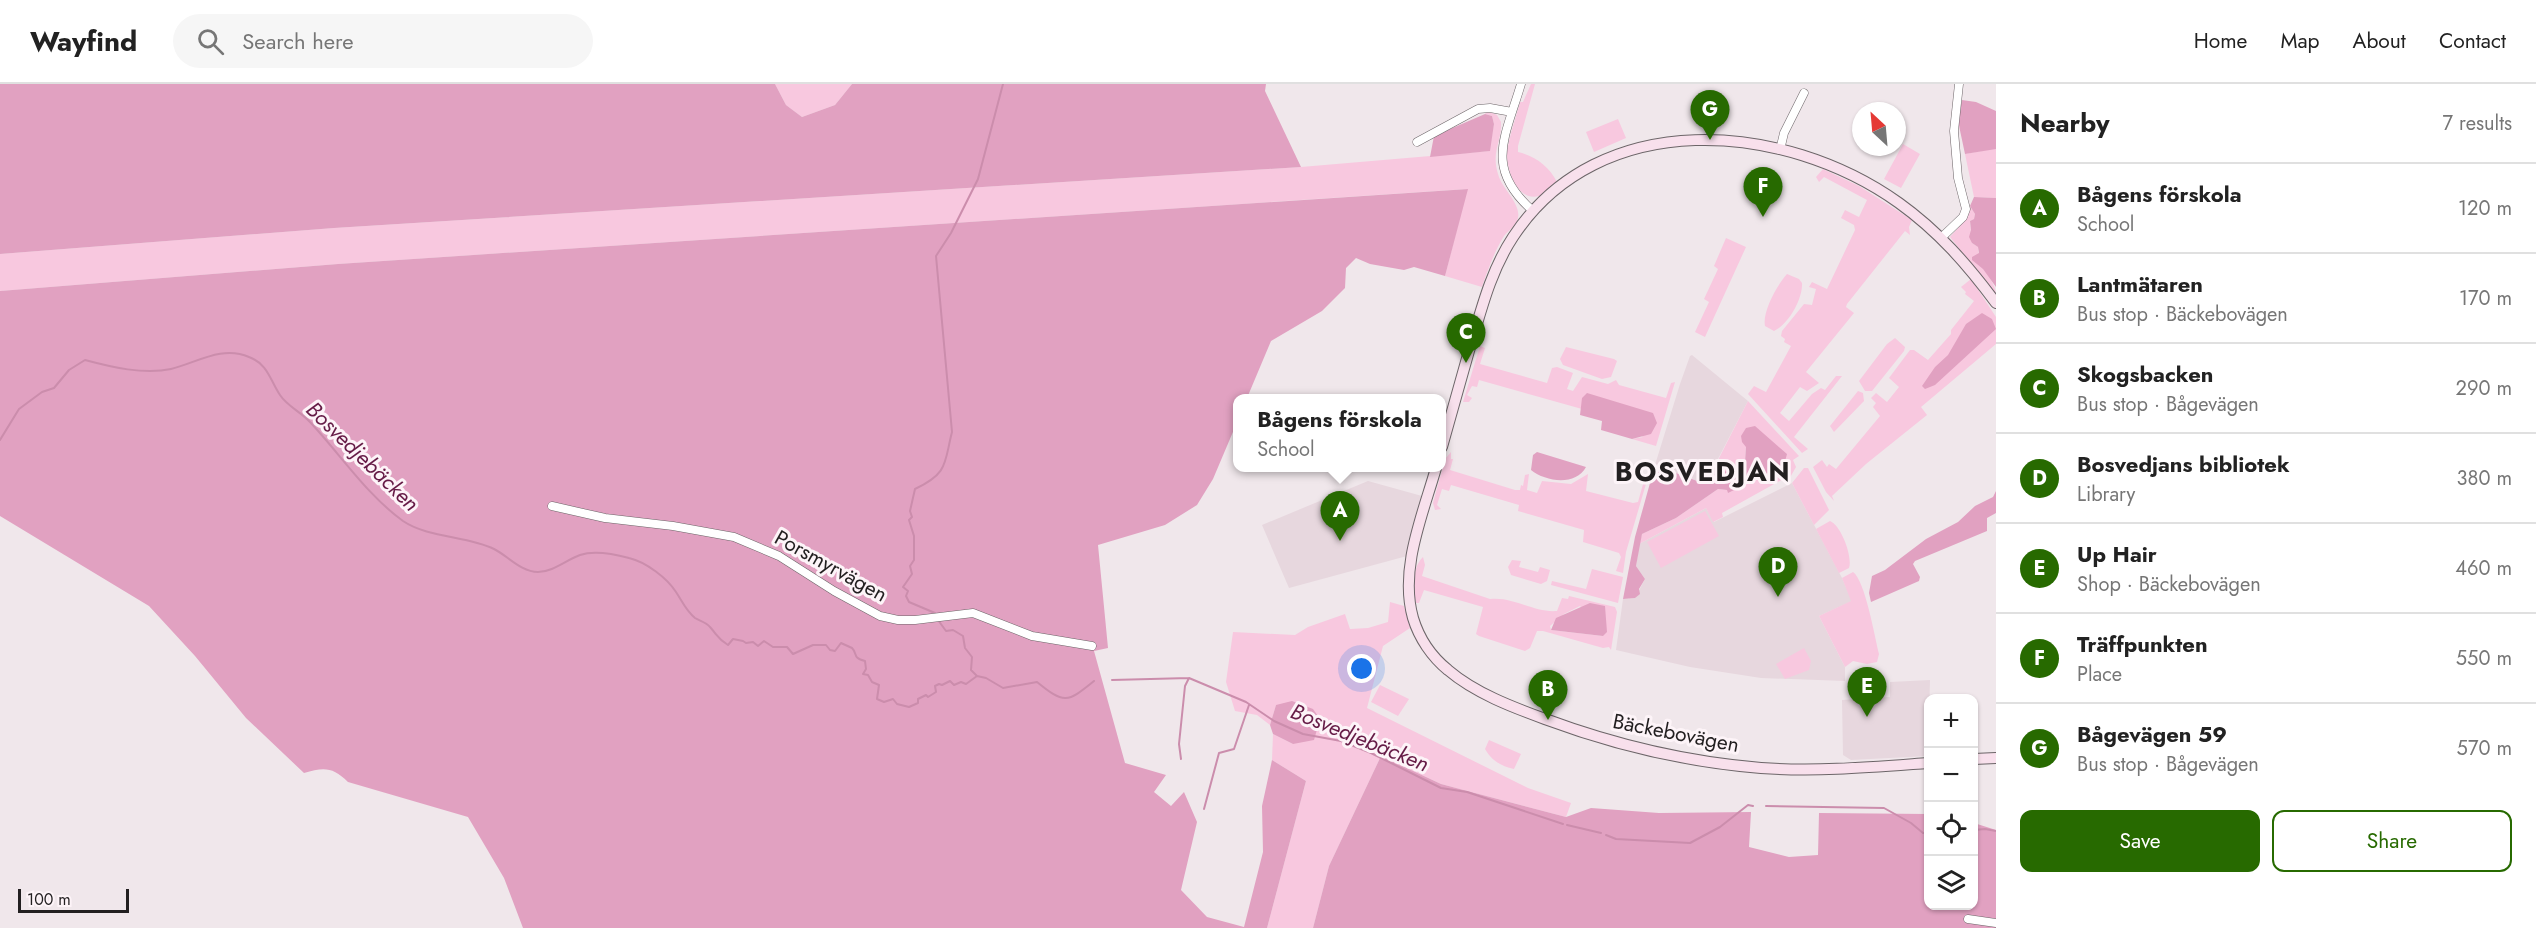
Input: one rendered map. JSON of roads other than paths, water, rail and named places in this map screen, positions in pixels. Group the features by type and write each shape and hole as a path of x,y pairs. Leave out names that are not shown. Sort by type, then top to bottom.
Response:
{"street":[{"path":"1521,84 1502,151 1503,168 1509,186 1533,211"},
{"path":"1942,237 1963,217 1966,209 1958,178 1954,131 1959,84"},
{"path":"1780,150 1784,133 1804,93"},
{"path":"1417,142 1478,109 1490,108 1512,112"},
{"path":"1446,433 1493,273 1514,237 1533,211 1555,189 1580,172 1620,152 1646,144 1680,140 1735,141 1780,150 1832,165 1897,201 1942,237 1974,273 1996,303"},
{"name":"Bäckebovägen","path":"1435,472 1409,574 1409,598 1417,628 1427,646 1439,662 1457,677 1483,692 1569,728 1653,753 1716,763 1783,769 1845,769 1924,763"},
{"name":"Porsmyrvägen","path":"552,506 605,518 673,526 734,537 779,556 834,591 880,616 898,620 915,620 973,614 1032,636 1092,646"},
{"path":"1978,759 1996,758"},
{"path":"1968,919 1996,923"}],"waterway":[{"path":"935,613 909,602 906,596 908,591 903,587 912,574 910,566 914,560 914,536 909,520 912,517 910,511 915,489 940,472 946,459 952,432 936,256 951,233 978,179 1003,84"},
{"name":"Bosvedjebäcken","path":"0,440 19,409 42,392 54,388 69,370 85,360 117,368 161,371 209,356 239,354 260,364 283,399 310,422 354,474 390,511 413,527 484,545 499,552 520,567 538,572 549,570 580,555 592,553 611,554 636,560 662,576 692,615 708,625 728,645 733,639 746,643 753,642 758,646 764,641 773,647 787,647 793,654 813,645 826,645 830,650 835,651 841,643 852,648 857,657 865,661 866,669 863,674 868,675 872,682 879,685 877,699 884,702 893,699 897,704 909,707 918,703 918,699 936,692 935,686 939,684 950,681 954,685 961,682 966,684 977,676 986,678 1003,688 1037,682 1054,694 1066,698 1078,694 1094,681"},
{"path":"938,620 946,631 953,630 963,636 965,648 972,657 971,670 977,676"},
{"name":"Bosvedjebäcken","path":"1112,680 1189,678 1246,702 1274,721 1303,734 1341,741 1371,753 1441,788 1467,792 1563,824"},
{"path":"1181,759 1179,744 1185,686 1189,678"},
{"path":"1204,809 1219,753 1234,749 1249,705"},
{"name":"Bosvedjebäcken","path":"1606,835 1616,839 1690,843 1720,827 1748,805 1753,806"},
{"name":"Bosvedjebäcken","path":"1766,806 1884,808 1924,833"},
{"name":"Bosvedjebäcken","path":"1567,825 1601,833"},
{"name":"Bosvedjebäcken","path":"1978,830 1996,831"}],"place":[{"name":"Bågevägen 59","path":"1710,140"},
{"name":"Träffpunkten","path":"1763,217"},
{"name":"Skogsbacken","path":"1466,363"},
{"name":"Bågens förskola","path":"1340,541"},
{"name":"Bosvedjans bibliotek","path":"1778,597"},
{"name":"Up Hair","path":"1867,717"},
{"name":"Lantmätaren","path":"1548,720"}],"district":[{"name":"BOSVEDJAN","path":"1703,472"}]}
